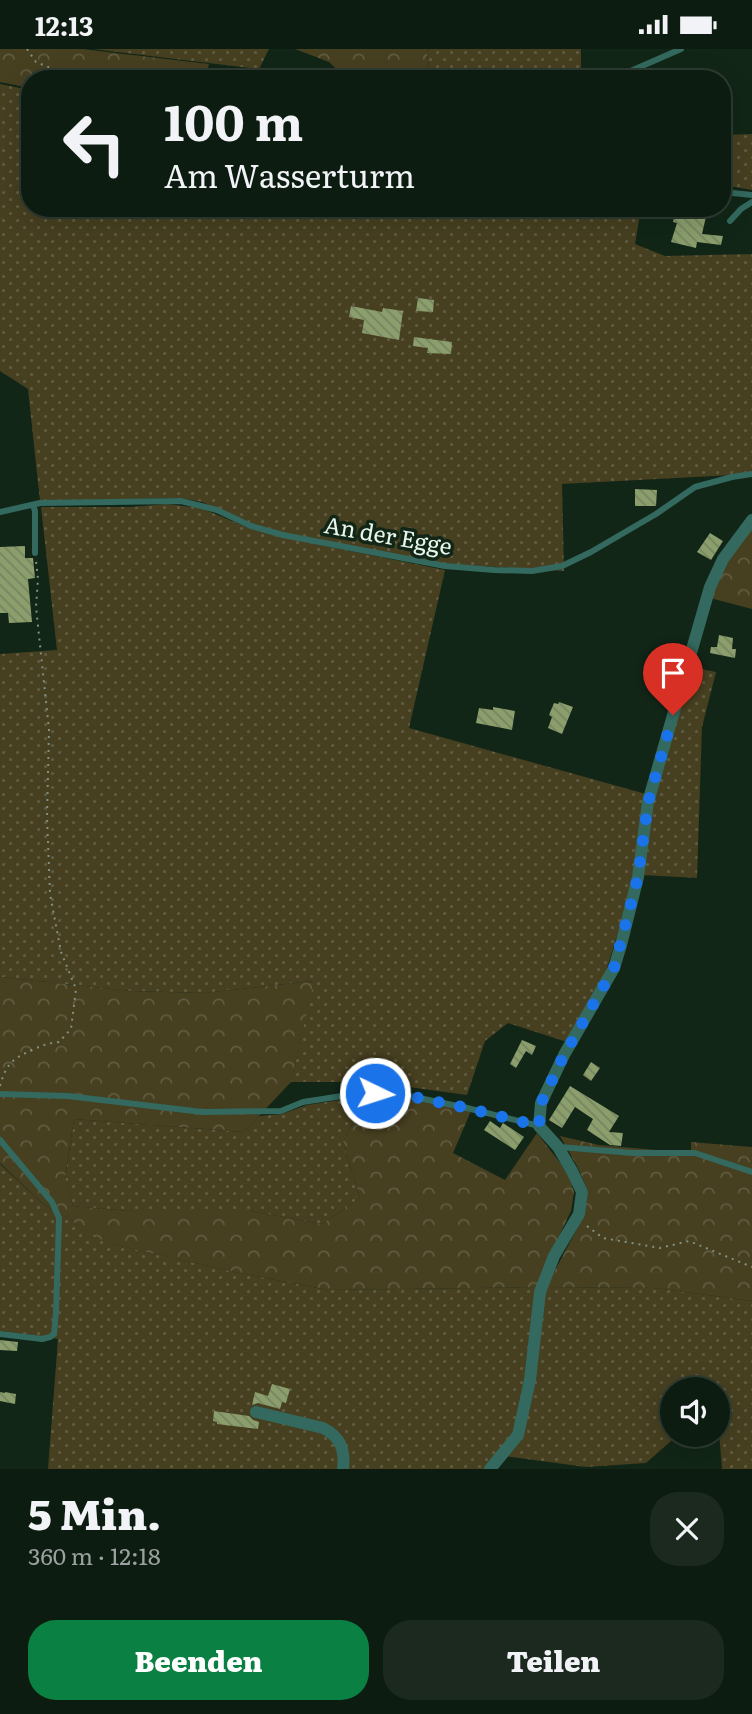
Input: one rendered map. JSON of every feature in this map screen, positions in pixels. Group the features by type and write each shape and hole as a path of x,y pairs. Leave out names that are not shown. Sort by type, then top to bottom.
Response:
{"street":[{"path":"490,1469 518,1435 530,1380 540,1292 554,1256 579,1214 582,1192 558,1147 539,1126 541,1103 564,1055 614,968 638,877 648,803 710,586 723,559 752,520"},
{"path":"256,1412 329,1431 340,1440 343,1448 343,1469"}],"lane":[{"path":"633,70 681,49"},
{"path":"731,193 752,195"},
{"path":"730,221 752,202"},
{"name":"An der Egge","path":"0,512 40,503 181,501 217,510 251,526 283,535 445,566 532,571 562,566 591,552 656,514 695,487 752,474"},
{"path":"33,505 35,552"},
{"path":"0,1094 68,1096 202,1112 281,1111 303,1102 355,1094 395,1093 539,1126"},
{"path":"0,1140 52,1202 59,1218 54,1334 42,1339 0,1334"},
{"path":"558,1147 633,1153 695,1153 752,1172"}],"path":[{"path":"27,49 36,62 56,70"},
{"path":"0,1087 3,1075 14,1058 47,1043 59,1042 71,1029 76,989 61,952 50,894 47,817 49,730 36,607 38,579 35,552"},
{"path":"579,1214 584,1225 603,1238 660,1248 689,1241 752,1267"}],"green space":[{"path":"0,49 82,49 209,64 207,70 21,70 21,86 0,82"},
{"path":"93,49 269,49 259,69"},
{"path":"295,49 429,49 429,70 337,70 329,62"},
{"path":"581,49 581,70 429,70 427,51"},
{"path":"0,84 21,88 21,217 640,217 635,244 665,256 752,254 752,474 562,484 564,571 447,564 283,533 202,502 181,498 40,501 28,389 0,371"},
{"path":"752,134 752,190 731,186 731,135"},
{"path":"166,504 201,508 251,529 281,537 445,570 409,728 646,794 632,888 601,987 567,1042 508,1023 485,1041 467,1095 372,1082 291,1082 313,981 204,993 131,991 0,977 0,654 57,650 41,507 131,507"},
{"path":"752,527 752,609 710,598 725,563"},
{"path":"691,667 716,672 702,727 697,878 642,875 652,806"},
{"path":"0,977 131,991 204,993 314,981 291,1082 244,1132 74,1119 65,1178 73,1206 129,1211 250,1211 322,1224 360,1198 343,1142 367,1096 419,1101 471,1111 453,1153 505,1180 537,1133 568,1173 574,1192 571,1211 538,1287 328,1290 107,1243 42,1203 0,1163"},
{"path":"367,1096 343,1142 360,1198 322,1224 250,1211 129,1211 73,1206 65,1179 74,1119 244,1132 259,1116 282,1114 307,1105"},
{"path":"560,1136 599,1145 691,1153 691,1142 752,1147 752,1301 655,1288 546,1287 584,1216 588,1191"},
{"path":"0,1164 42,1203 108,1243 328,1290 538,1287 527,1367 514,1433 485,1469 48,1469 58,1339 0,1331"},
{"path":"546,1287 655,1288 752,1301 752,1469 722,1469 720,1447 730,1447 730,1377 660,1377 660,1447 664,1447 646,1463 586,1467 505,1456 521,1435"}],"building":[{"path":"674,217 706,217 702,234 723,236 721,245 697,242 696,248 671,242 677,223 673,222"},
{"path":"418,298 434,300 433,312 416,311"},
{"path":"351,306 382,312 383,308 403,311 399,340 362,333 364,320 349,317"},
{"path":"414,337 452,342 451,354 427,353 428,348 413,346"},
{"path":"635,489 657,490 656,506 635,506"},
{"path":"710,533 723,541 711,560 697,552"},
{"path":"25,546 25,558 33,558 35,578 28,579 32,622 9,623 8,613 0,613 0,547"},
{"path":"719,635 733,638 735,658 710,653 711,647 717,647"},
{"path":"554,703 573,707 562,734 548,728"},
{"path":"493,707 515,711 512,730 476,723 479,708 493,710"},
{"path":"522,1040 536,1046 532,1055 526,1051 516,1068 510,1064"},
{"path":"591,1062 600,1068 591,1081 583,1075"},
{"path":"570,1086 619,1116 609,1132 623,1133 621,1146 610,1145 587,1130 593,1119 575,1107 562,1128 549,1120"},
{"path":"490,1121 500,1128 503,1123 524,1137 515,1150 484,1130"},
{"path":"0,1340 18,1342 17,1351 0,1350"},
{"path":"272,1384 290,1389 286,1403 282,1402 280,1409 258,1403 252,1405 255,1392 268,1396"},
{"path":"0,1392 16,1394 15,1404 0,1401"},
{"path":"214,1411 249,1416 259,1422 258,1429 217,1424 213,1421"}],"route":[{"path":"375,1093 395,1093 539,1126 541,1103 564,1055 614,968 638,877 648,803 673,715"}]}
